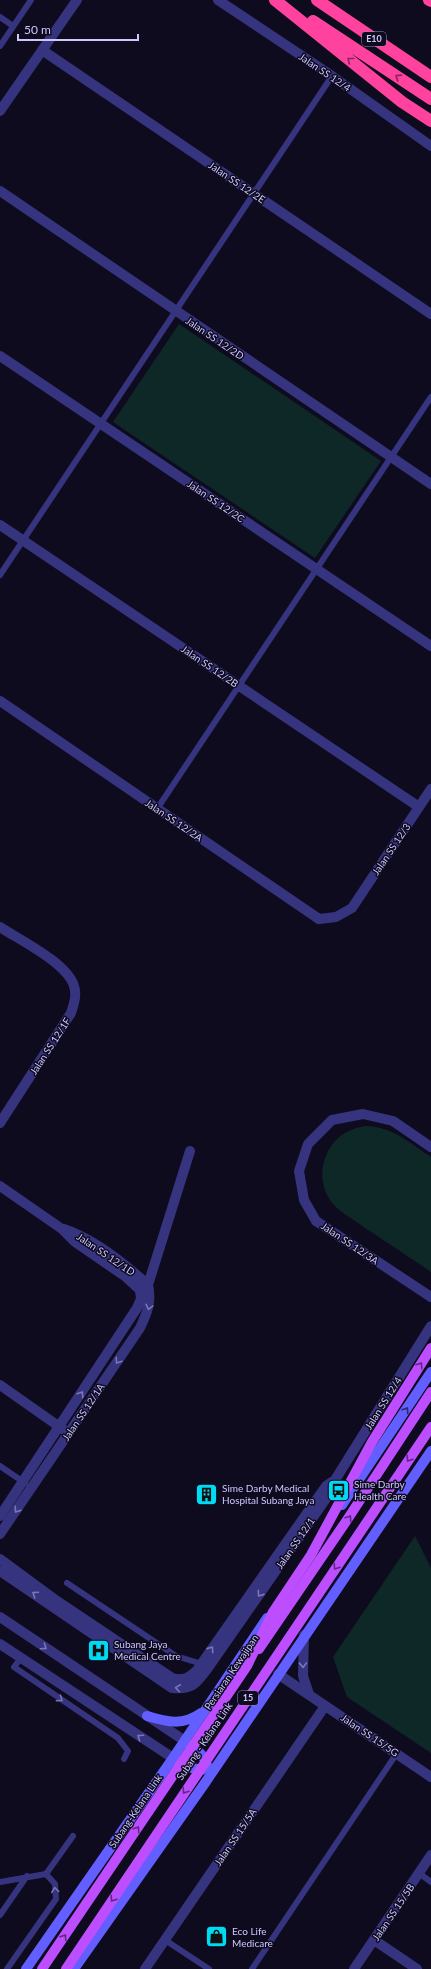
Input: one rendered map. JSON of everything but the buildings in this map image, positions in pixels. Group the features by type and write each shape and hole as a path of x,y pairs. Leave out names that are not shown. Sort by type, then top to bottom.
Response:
{"highway":[{"path":"274,0 286,8 402,102 431,121"},
{"name":"E10","path":"317,0 431,77"},
{"path":"286,8 309,19 431,99"}],"main road":[{"path":"247,1666 273,1612 311,1556 372,1442 431,1348"},
{"name":"Persiaran Kewajipan","path":"26,1969 185,1741 431,1372"},
{"name":"15","path":"247,1666 347,1520 431,1392"},
{"name":"Subang - Kelana Link","path":"66,1969 431,1427"},
{"path":"74,1969 205,1783 431,1451"},
{"path":"173,1758 192,1768 202,1770 212,1760 305,1622 329,1599"},
{"name":"Subang-Kelana Link","path":"42,1969 247,1666"},
{"path":"147,1716 166,1722 181,1722 194,1718 205,1710"},
{"path":"185,1741 201,1753 207,1761 205,1783"}],"street":[{"path":"0,111 77,0"},
{"name":"Jalan SS 12/4","path":"218,0 332,76 431,146"},
{"name":"Jalan SS 12/2E","path":"42,50 431,314"},
{"name":"Jalan SS 12/2D","path":"0,191 431,484"},
{"name":"Jalan SS 12/2C","path":"0,356 431,646"},
{"name":"Jalan SS 12/2B","path":"0,525 419,807"},
{"name":"Jalan SS 12/2A","path":"0,701 320,919 336,917 352,908"},
{"name":"Jalan SS 12/3","path":"352,908 431,789"},
{"name":"Jalan SS 12/1F","path":"0,927 55,963 67,974 74,986 75,1000 71,1013 0,1123"},
{"name":"Jalan SS 12/3A","path":"431,1147 393,1121 363,1114 332,1120 308,1144 299,1171 304,1200 316,1221 431,1297"},
{"path":"144,1287 190,1151"},
{"name":"Jalan SS 12/1D","path":"0,1186 62,1229 80,1234 90,1241 138,1275 144,1287"},
{"name":"Jalan SS 12/1A","path":"0,1516 137,1308 144,1287"},
{"name":"Jalan SS 12/1A","path":"0,1534 140,1328 148,1312 151,1299 144,1287"},
{"name":"Jalan SS 12/4","path":"335,1480 431,1326"},
{"path":"0,1386 69,1433"},
{"name":"Jalan SS 12/1","path":"0,1571 172,1688 187,1689 198,1682 205,1666 332,1490 335,1480"},
{"name":"Jalan SS 12/1","path":"0,1559 57,1601 172,1678 180,1680 189,1677 205,1666"},
{"path":"0,1617 185,1741"},
{"path":"304,1636 303,1676 309,1694"},
{"path":"0,1644 173,1758"},
{"name":"Jalan SS 15/5G","path":"278,1674 431,1776"},
{"name":"Jalan SS 15/5A","path":"145,1969 326,1706"},
{"name":"Jalan SS 15/5B","path":"354,1969 431,1855"},
{"path":"374,1940 417,1969"}],"lane":[{"path":"0,46 31,0"},
{"path":"0,17 13,26"},
{"path":"0,575 332,76"},
{"path":"158,809 431,397"},
{"path":"0,1466 32,1488"},
{"path":"67,1584 176,1656 205,1666"},
{"path":"21,1658 14,1667 118,1738 128,1750 124,1759"},
{"path":"252,1969 397,1753"},
{"path":"0,1882 27,1876 46,1874 73,1836"},
{"path":"419,1873 431,1882"},
{"path":"7,1969 56,1899 55,1884 46,1874"},
{"path":"0,1915 27,1876"},
{"path":"165,1940 209,1969"}],"green space":[{"path":"179,324 381,461 315,558 113,422"},
{"path":"365,1126 392,1132 431,1157 431,1272 340,1211 329,1199 326,1193 322,1175 324,1162 329,1150 341,1135 352,1129"},
{"path":"415,1536 431,1568 431,1753 347,1697 333,1657"}],"place":[{"name":"Sime Darby Health Care","path":"339,1490"},
{"name":"Sime Darby Medical Hospital Subang Jaya","path":"206,1494"},
{"name":"Subang Jaya Medical Centre","path":"99,1650"},
{"name":"Eco Life Medicare","path":"216,1937"}]}
